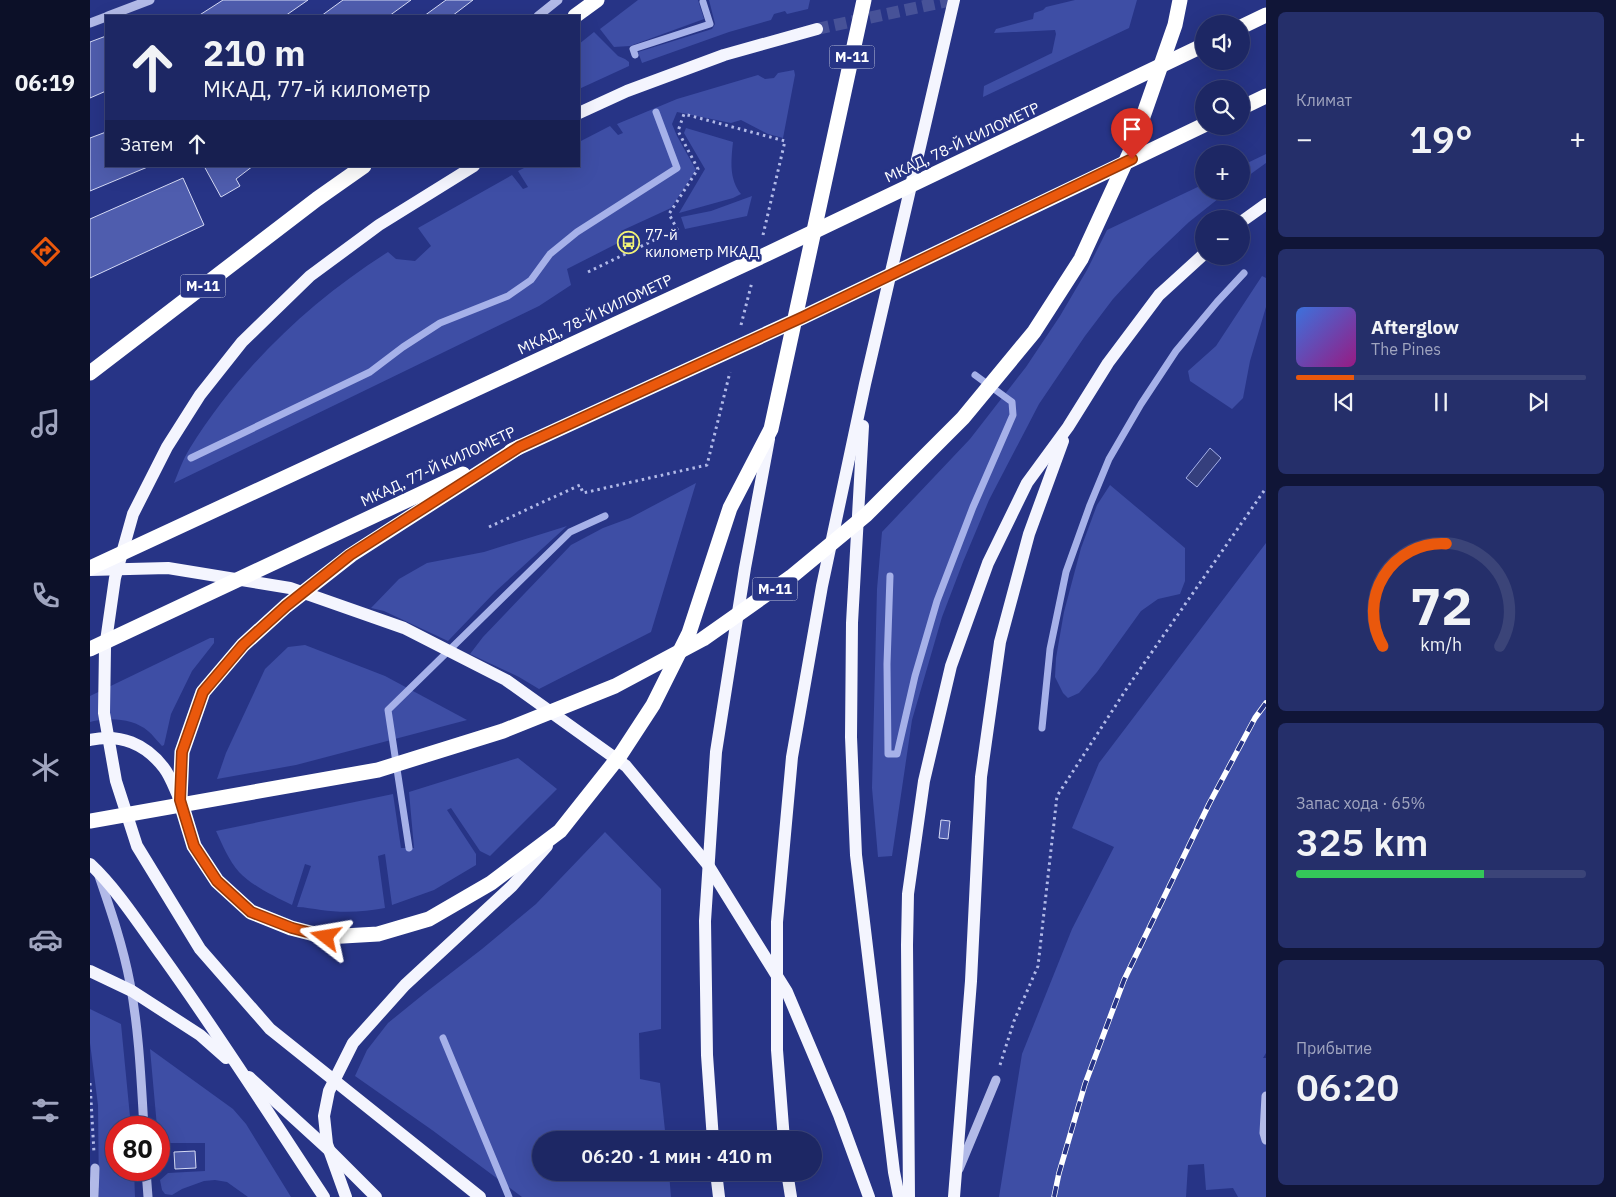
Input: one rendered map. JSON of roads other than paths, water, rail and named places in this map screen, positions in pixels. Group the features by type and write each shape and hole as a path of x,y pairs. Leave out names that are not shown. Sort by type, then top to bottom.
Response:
{"highway":[{"path":"576,15 596,0"},
{"name":"М-11","path":"519,447 350,555 286,606 243,645 203,692 182,752 180,800 194,846 217,881 251,912 292,928 326,937 378,934 429,919 491,883 560,831 622,754 653,705 689,633 730,508 771,430 864,0"},
{"name":"М-11","path":"90,821 378,770 503,731 624,681 703,639 791,578 866,515 963,418 1034,332 1081,259 1132,148 1175,25 1180,0"},
{"path":"1250,23 1266,15"},
{"name":"МКАД, 78-Й КИЛОМЕТР","path":"90,569 767,254 1195,49"},
{"path":"1250,104 1266,96"},
{"name":"МКАД, 77-Й КИЛОМЕТР","path":"90,649 519,447 803,317 1195,129"},
{"name":"М-11","path":"90,373 317,199 363,167"}],"main road":[{"path":"783,1131 777,1050 777,922 792,757 822,586 865,384 954,0"},
{"path":"580,113 627,91 724,55 817,29"},
{"path":"472,167 379,225 310,276 242,342 200,395 167,447 133,514 115,578 105,648 104,713 116,781 137,846 200,948 270,1029 480,1197"},
{"path":"1250,216 1265,207"},
{"path":"908,1197 908,894 924,781 951,666 988,563 1026,483 1068,426 1108,363 1159,295 1195,262"},
{"path":"865,384 852,623 851,737 856,855 894,1172 899,1197"},
{"path":"954,1197 971,981 981,777 1000,642 1028,534 1068,426"},
{"path":"712,1131 707,1055 705,921 716,752 745,568 771,430"},
{"path":"90,569 168,568 290,588 404,628 506,680 626,766 708,864 788,992 839,1115 869,1197"},
{"path":"90,740 103,737 124,739 145,749 165,769 180,800"},
{"path":"346,1197 327,1144 324,1116 329,1091 354,1044 405,985 512,886 560,831"},
{"path":"94,868 124,904 191,996 324,1197"},
{"path":"90,971 132,991 200,1036 272,1097 376,1197"},
{"path":"717,1181 719,1197"},
{"path":"788,1181 791,1197"}],"street":[{"path":"112,15 150,0"},
{"path":"539,15 558,0"},
{"path":"90,23 105,18"},
{"name":"М-11","path":"317,199 356,167"},
{"path":"94,868 119,938 130,983 140,1066 143,1116"},
{"path":"948,1197 996,1080"},
{"path":"1266,1096 1264,1133 1266,1140"},
{"path":"94,1197 95,1168"},
{"path":"147,1181 148,1197"}],"waterway":[{"path":"635,55 633,49 710,24 703,2"},
{"path":"191,458 370,372 403,347 440,323 508,296 531,280 550,254 577,232 677,168 656,112"},
{"path":"1042,728 1050,649 1066,572 1109,459 1141,404 1176,351 1244,273"},
{"path":"890,576 887,664 888,754 897,754 915,676 937,601 973,507 1013,415 1012,402 975,375"},
{"path":"409,848 388,710 570,532 605,516"},
{"path":"443,1038 509,1197"}],"tunnel":[{"path":"817,29 952,0"}],"railway":[{"path":"1054,1197 1059,1173 1085,1084 1124,980 1209,804 1255,718 1266,703"}],"place":[{"name":"77-й километр МКАД","path":"629,243"}]}
